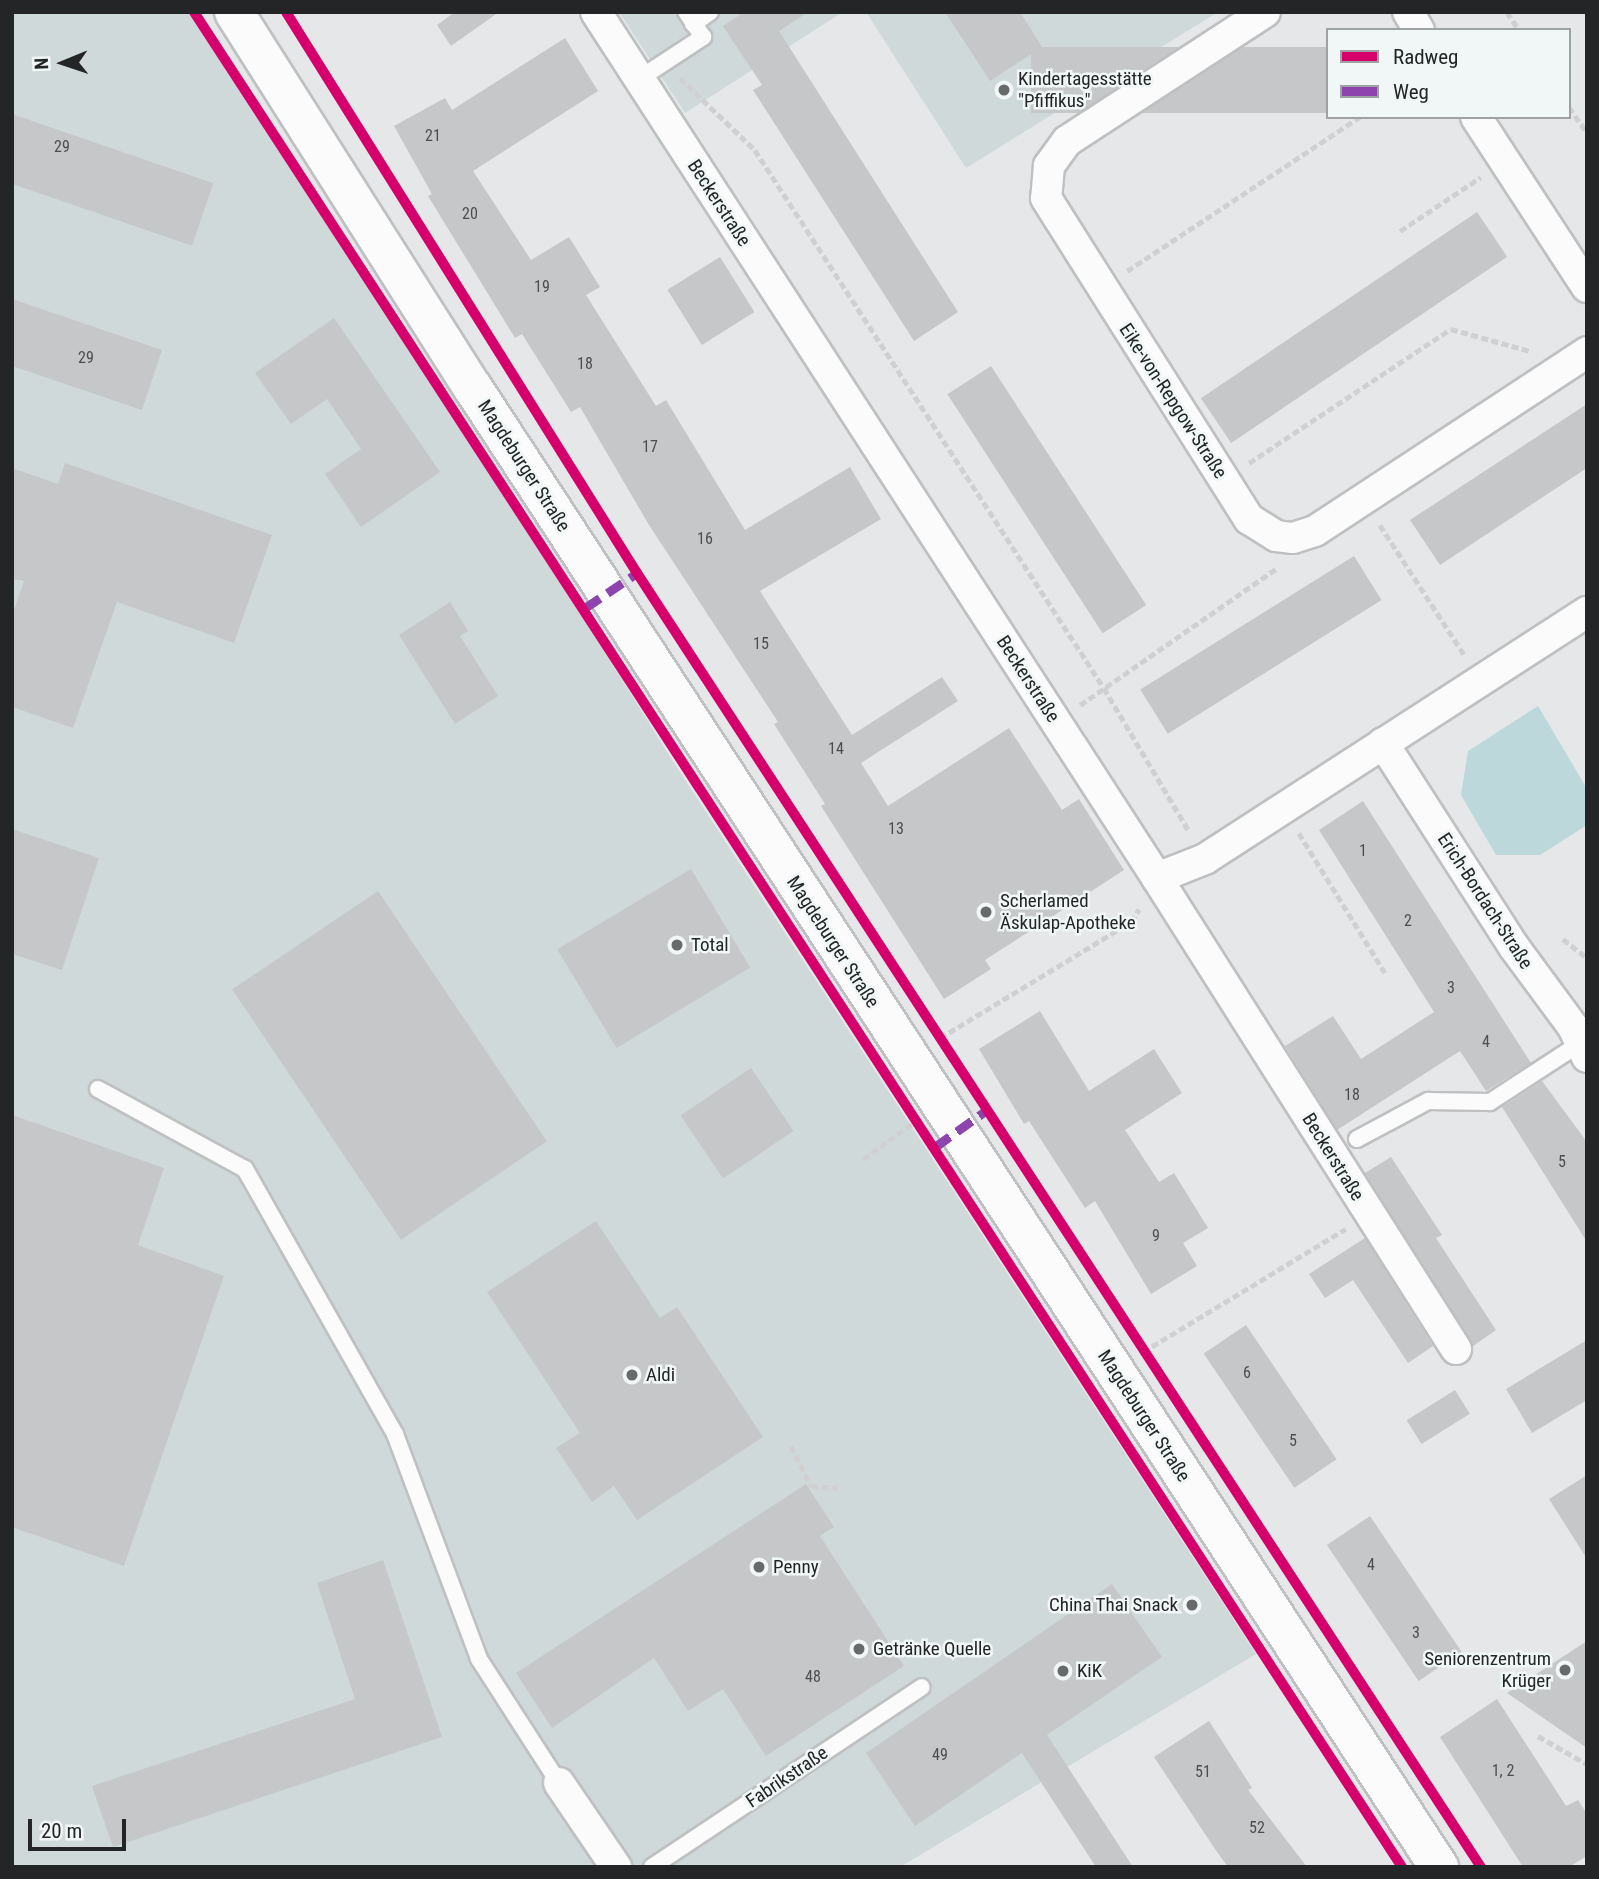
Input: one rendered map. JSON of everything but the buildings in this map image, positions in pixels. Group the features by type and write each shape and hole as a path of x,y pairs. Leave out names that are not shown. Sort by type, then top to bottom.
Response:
{"main road":[{"name":"Magdeburger Straße","path":"234,12 473,388 1439,1867"}],"street":[{"name":"Beckerstraße","path":"596,12 1157,878 1455,1349"},
{"name":"Eike-von-Repgow-Straße","path":"1265,12 1067,141 1049,166 1046,198 1249,519 1276,536 1293,538"},
{"path":"1408,12 1418,28"},
{"path":"1477,119 1587,287"},
{"path":"1293,538 1315,531 1587,352"},
{"path":"1157,878 1205,859 1587,612"},
{"name":"Erich-Bordach-Straße","path":"1383,743 1514,947 1573,1027 1583,1051"},
{"path":"559,1783 616,1867"}],"lane":[{"path":"639,79 703,37 690,18 710,12"},
{"path":"1357,1139 1428,1101 1490,1102 1583,1051"},
{"path":"98,1089 246,1169 395,1434 480,1659 559,1783"},
{"name":"Fabrikstraße","path":"652,1867 922,1687"}],"path":[{"path":"1507,12 1517,28"},
{"path":"664,63 755,150 1104,688 1205,859"},
{"path":"1571,110 1587,133"},
{"path":"1101,288 1357,119"},
{"path":"1400,231 1504,161"},
{"path":"1223,478 1451,330 1526,349 1555,372"},
{"path":"1363,500 1480,680"},
{"path":"1056,722 1286,562 1293,538"},
{"path":"1284,808 1385,973"},
{"path":"940,1038 1131,922 1157,878"},
{"path":"1563,939 1587,958"},
{"path":"863,1159 917,1120"},
{"path":"1115,1371 1369,1214"},
{"path":"791,1446 811,1486 837,1488"},
{"path":"1538,1736 1587,1764"}],"shaded area":[{"path":"12,12 194,12 411,343 674,763 1256,1654 900,1867 12,1867"},
{"path":"619,12 843,12 685,113"},
{"name":"Kindertagesstätte \"Pfiffikus\"","path":"866,12 1218,12 966,168"},
{"path":"1538,706 1587,789 1587,825 1540,855 1496,855 1461,795 1468,751"}],"marked path":[{"path":"585,608 637,573"},
{"path":"935,1147 987,1110"}],"cycle path":[{"path":"194,12 1402,1867"},
{"path":"286,12 637,573 1481,1867"}],"place":[{"name":"Kindertagesstätte \"Pfiffikus\"","path":"1004,90"},
{"name":"Scherlamed Äskulap-Apotheke","path":"986,912"},
{"name":"Total","path":"677,945"},
{"name":"Aldi","path":"632,1375"},
{"name":"Penny","path":"759,1567"},
{"name":"China Thai Snack","path":"1192,1605"},
{"name":"Getränke Quelle","path":"859,1649"},
{"name":"Seniorenzentrum Krüger","path":"1565,1670"},
{"name":"KiK","path":"1063,1671"}]}
